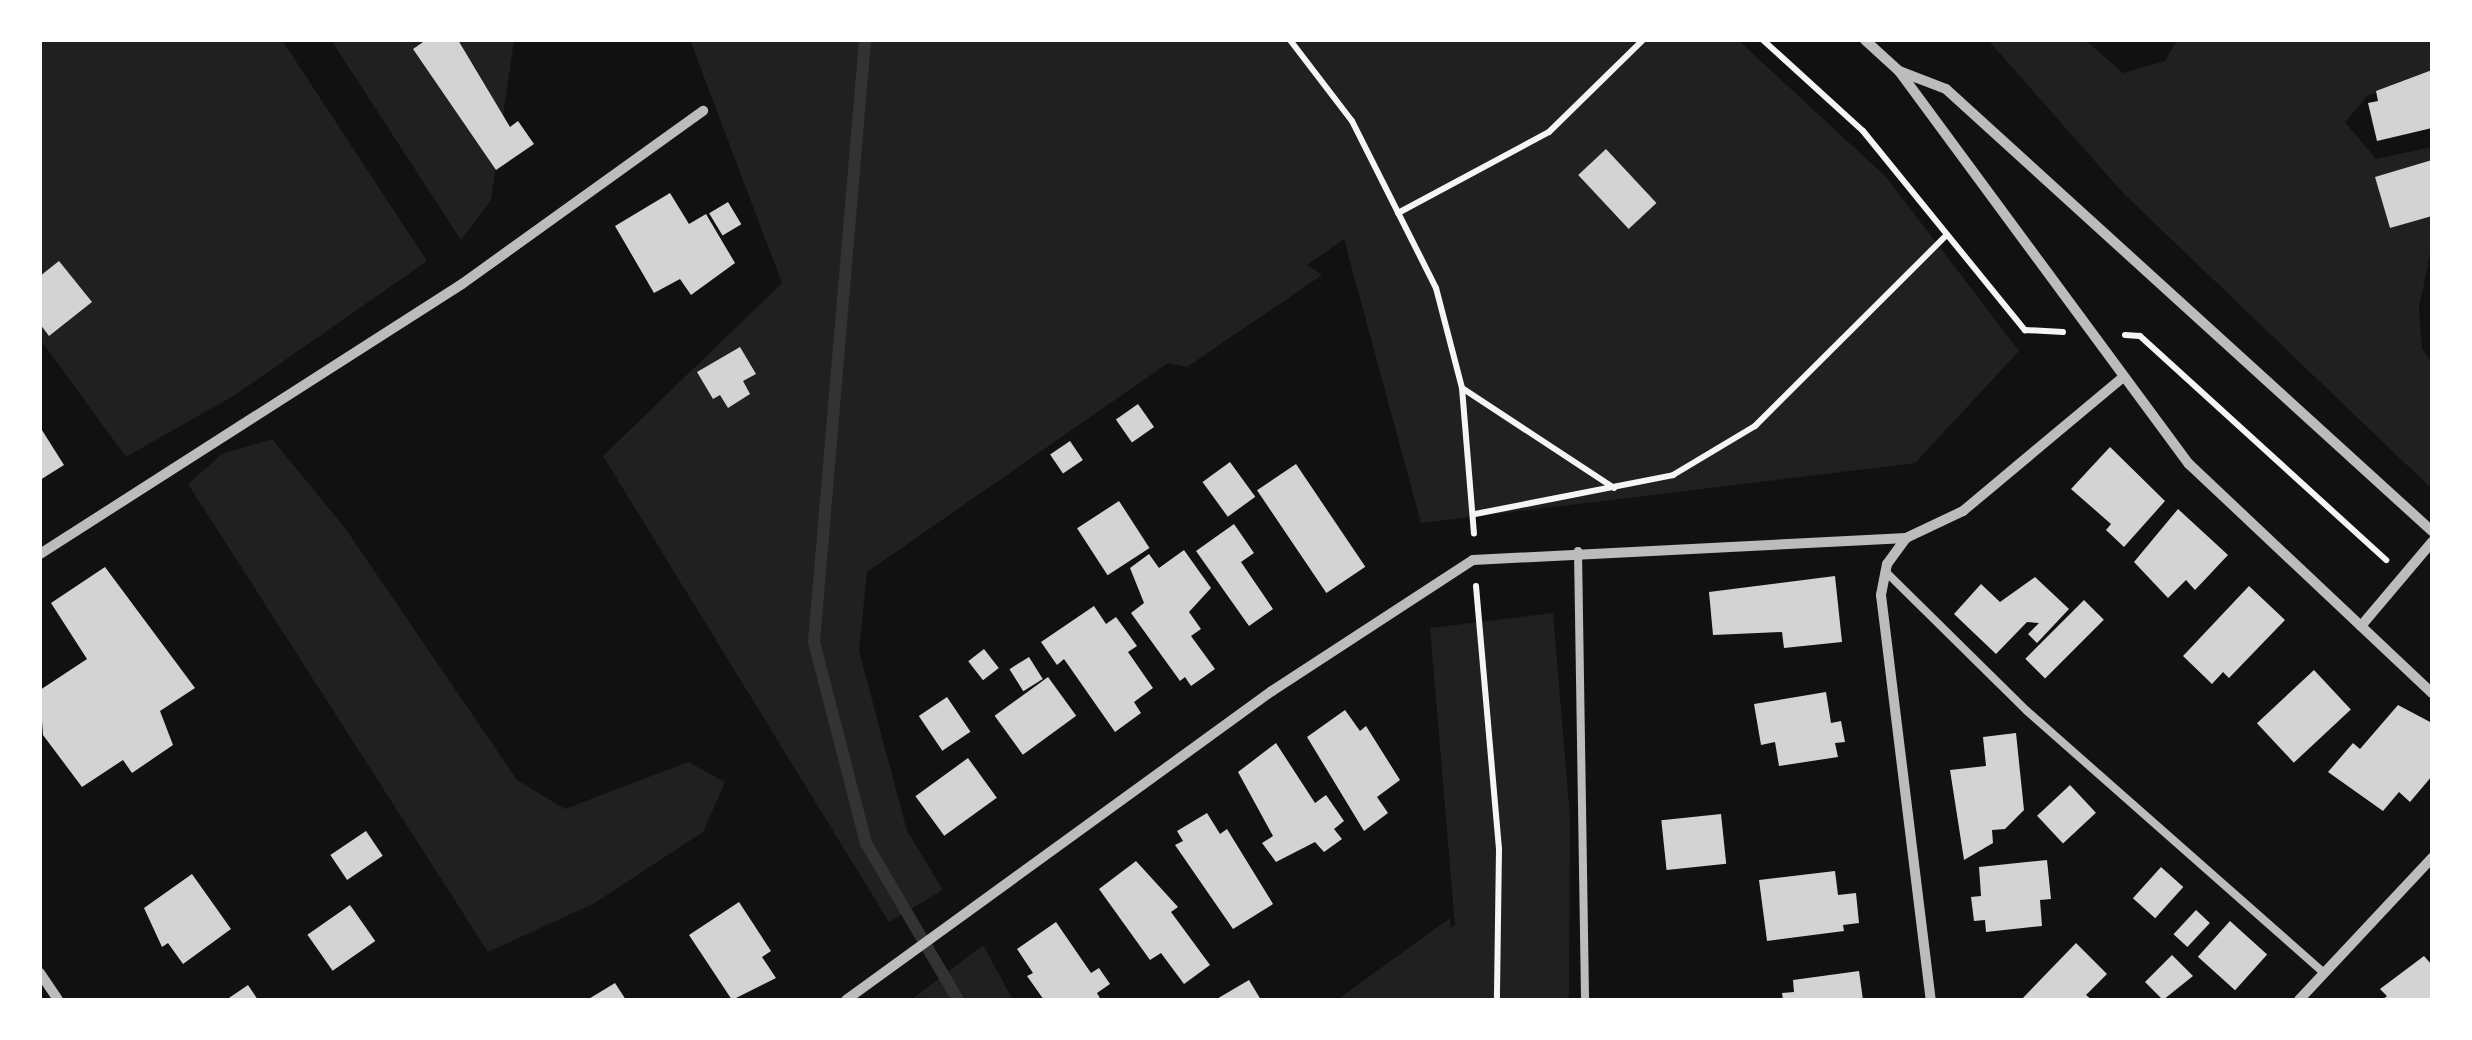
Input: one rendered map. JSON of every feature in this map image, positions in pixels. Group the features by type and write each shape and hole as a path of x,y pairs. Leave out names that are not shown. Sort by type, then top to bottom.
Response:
{"street":[{"path":"1865,40 1899,70 2188,464 2432,693"},
{"path":"1899,70 1946,89 2432,531"},
{"path":"40,554 462,284 703,111"},
{"path":"846,1000 1272,690 1473,560 1578,551 1906,538 1964,511 2122,378"},
{"path":"1906,538 1885,570 1881,595 1932,1000"},
{"path":"2361,626 2432,542"},
{"path":"2300,1000 2432,858"},
{"path":"40,973 58,1000"}],"lane":[{"path":"1578,551 1585,1000"},
{"path":"1885,570 2027,711 2324,973"}],"path":[{"path":"1290,40 1352,122 1436,288 1462,388 1476,514 1473,560 1499,850 1497,1000"},
{"path":"1398,213 1549,132 1643,40"},
{"path":"1763,40 1863,130 2025,330 2052,332"},
{"path":"1476,514 1673,475 1755,426 1946,235"},
{"path":"2107,334 2140,336 2403,576"},
{"path":"1462,388 1615,489"}],"shaded area":[{"path":"40,40 282,40 427,261 235,395 126,457 40,339"},
{"path":"331,40 514,40 491,200 461,240"},
{"path":"690,40 1738,40 1886,177 2019,351 1915,463 1421,523 1344,239 1307,265 1322,275 1187,367 1168,363 867,572 859,651 907,831 943,890 889,922 603,456 782,283"},
{"path":"1988,40 2085,40 2123,73 2165,61 2177,40 2432,40 2432,76 2367,96 2345,122 2376,159 2432,147 2432,245 2419,308 2422,348 2432,363 2432,489 2123,193"},
{"path":"272,439 345,528 517,780 565,809 688,762 725,782 703,832 593,904 488,952 188,484 222,454"},
{"path":"1553,613 1570,818 1569,1000 1337,1000 1450,918 1450,928 1455,925 1430,628"},
{"path":"983,945 1013,1000 911,1000"}],"building":[{"path":"426,40 458,40 510,127 518,121 534,144 496,170 413,49"},
{"path":"2432,70 2432,128 2377,141 2368,103 2378,101 2376,91"},
{"path":"1606,149 1656,203 1629,229 1578,175"},
{"path":"2432,160 2432,216 2390,228 2375,177"},
{"path":"670,193 689,224 706,214 735,263 691,295 680,279 654,293 615,226"},
{"path":"728,202 741,224 723,236 709,213"},
{"path":"59,261 92,302 49,336 40,324 40,276"},
{"path":"740,347 756,374 743,381 750,394 728,408 720,395 713,399 697,372"},
{"path":"1138,404 1154,427 1132,442 1116,419"},
{"path":"40,427 64,465 40,480"},
{"path":"1070,441 1083,460 1063,473 1050,454"},
{"path":"2110,447 2165,501 2124,547 2106,530 2111,524 2071,489"},
{"path":"1230,462 1255,497 1228,517 1202,482"},
{"path":"1296,464 1365,567 1326,593 1257,490"},
{"path":"1119,501 1149,548 1108,575 1077,528"},
{"path":"2178,509 2228,555 2195,590 2186,580 2168,598 2134,562"},
{"path":"1234,524 1254,553 1241,562 1273,609 1249,626 1196,551"},
{"path":"1184,550 1211,588 1189,612 1201,629 1191,636 1215,669 1191,686 1185,677 1180,681 1131,613 1144,603 1130,568 1149,554 1159,568"},
{"path":"105,567 195,688 160,711 173,745 132,773 123,760 82,787 43,735 40,690 87,659 51,603"},
{"path":"1835,576 1842,642 1784,648 1782,632 1713,635 1709,592"},
{"path":"2035,577 2069,609 2037,643 2028,634 2039,623 2027,622 1996,654 1954,614 1981,584 2000,602"},
{"path":"2249,586 2285,620 2229,678 2223,672 2212,684 2183,656"},
{"path":"2084,600 2104,620 2045,678 2025,659"},
{"path":"1094,606 1106,624 1116,617 1137,646 1128,652 1153,688 1134,702 1141,713 1115,732 1064,659 1057,665 1041,642"},
{"path":"984,649 999,668 983,680 968,661"},
{"path":"1029,657 1043,679 1023,691 1009,669"},
{"path":"2314,670 2351,709 2294,763 2257,723"},
{"path":"1048,677 1076,716 1023,755 995,716"},
{"path":"1826,692 1831,723 1841,721 1845,742 1835,743 1838,757 1779,766 1775,742 1761,745 1754,704"},
{"path":"947,697 970,732 942,751 919,716"},
{"path":"2398,705 2432,723 2432,776 2410,802 2399,792 2383,811 2328,772 2353,743 2360,749"},
{"path":"1345,710 1360,731 1366,726 1400,780 1377,797 1388,813 1364,831 1307,737"},
{"path":"2016,733 2024,810 2005,829 1992,830 1993,843 1964,860 1950,770 1986,766 1983,737"},
{"path":"1276,743 1315,803 1326,795 1344,821 1334,829 1342,839 1324,852 1315,842 1276,862 1262,843 1273,836 1238,772"},
{"path":"968,758 997,798 944,836 915,796"},
{"path":"2070,785 2096,813 2063,843 2037,816"},
{"path":"1207,813 1220,834 1227,829 1273,904 1233,929 1175,845 1183,841 1177,831"},
{"path":"1721,814 1726,864 1667,870 1661,820"},
{"path":"366,831 383,856 347,880 330,855"},
{"path":"2047,860 2051,899 2040,900 2042,926 1986,932 1985,920 1974,921 1971,897 1981,896 1979,867"},
{"path":"1136,861 1178,907 1171,912 1210,965 1184,984 1161,953 1150,960 1099,889"},
{"path":"2161,867 2183,887 2155,918 2133,898"},
{"path":"1835,871 1838,895 1856,893 1859,923 1843,925 1844,931 1767,941 1759,880"},
{"path":"192,874 231,929 183,964 168,943 162,947 144,908"},
{"path":"739,902 771,951 762,957 776,978 732,1000 689,935"},
{"path":"350,905 375,941 333,971 307,935"},
{"path":"2196,910 2210,923 2187,947 2173,934"},
{"path":"2230,921 2267,954 2235,990 2198,957"},
{"path":"1056,922 1091,973 1099,968 1110,984 1097,993 1101,1000 1044,1000 1027,976 1033,973 1017,949"},
{"path":"2076,943 2107,974 2086,995 2092,1000 2021,1000"},
{"path":"2172,955 2193,976 2163,1000 2145,982"},
{"path":"2424,956 2432,965 2432,1000 2382,1000 2387,996 2380,989"},
{"path":"1859,971 1863,1000 1783,1000 1782,993 1794,992 1793,980"},
{"path":"1249,980 1261,1000 1215,1000"},
{"path":"615,983 626,1000 587,1000"},
{"path":"248,985 258,1000 226,1000"}],"waterway":[{"path":"865,40 814,642 866,843 958,1000"}]}
